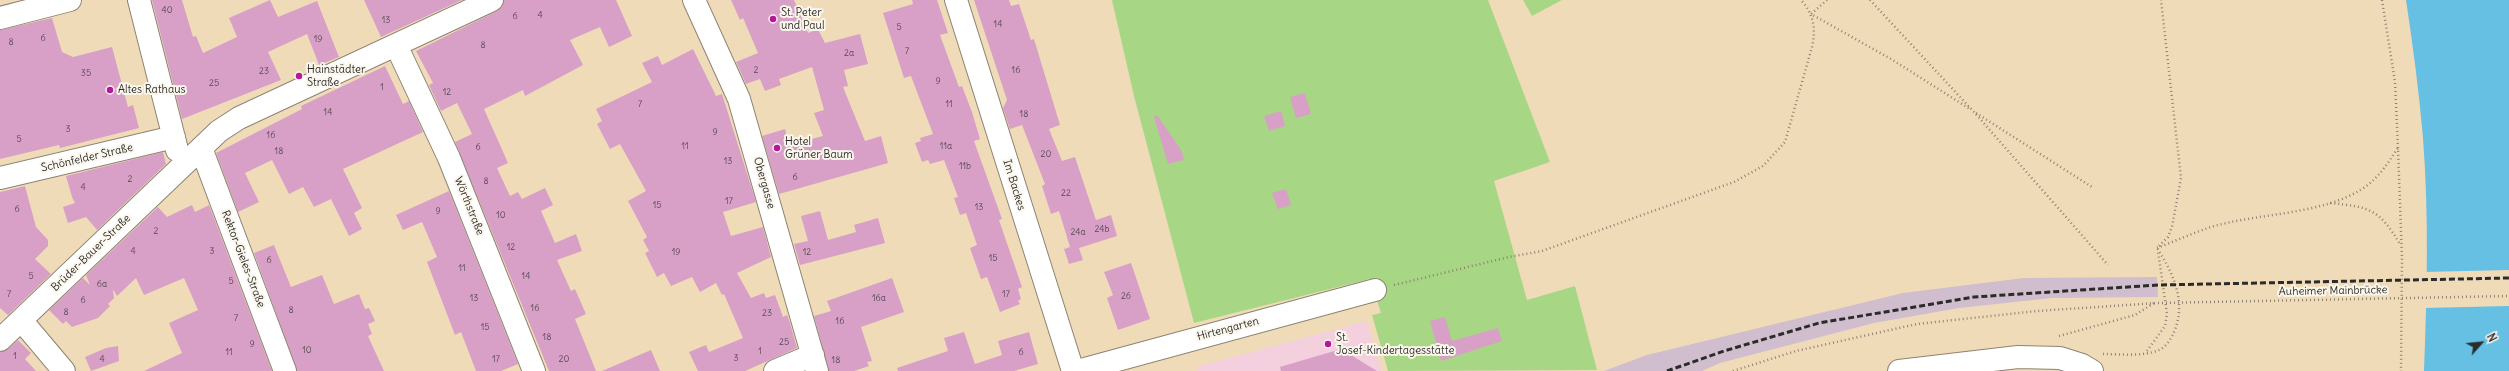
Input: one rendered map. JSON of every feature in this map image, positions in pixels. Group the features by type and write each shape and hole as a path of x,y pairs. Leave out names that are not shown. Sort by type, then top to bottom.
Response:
{"street":[{"path":"0,18 70,0"},
{"path":"139,0 182,167"},
{"path":"182,167 220,131 239,118 492,0"},
{"name":"Obergasse","path":"694,0 739,99 815,363"},
{"name":"Im Backes","path":"956,0 1079,370"},
{"name":"Wörthstraße","path":"396,45 449,158 534,371"},
{"name":"Schönfelder Straße","path":"0,178 174,137"},
{"name":"Rektor-Gieles-Straße","path":"201,148 285,371"},
{"name":"Brüder-Bauer-Straße","path":"0,340 182,167"},
{"name":"Hirtengarten","path":"1079,370 1375,290"},
{"path":"21,320 64,371"},
{"path":"1899,371 1920,367 2026,358 2060,358 2076,363 2096,363"},
{"path":"775,371 815,363"}],"path":[{"path":"1375,290 1509,257 1542,251 1734,182 1763,166 1785,142 1815,34 1811,14 1802,0"},
{"path":"1811,14 1827,0"},
{"path":"1870,0 1974,112 2108,265"},
{"path":"2157,248 2168,237 2172,228 2181,178 2161,0"},
{"path":"2382,0 2395,82 2401,246 2401,371"},
{"path":"1811,14 1891,59 2092,187"},
{"path":"2157,248 2212,227 2328,203 2361,189 2379,176 2398,148"},
{"path":"2328,203 2360,206 2378,214 2390,228 2401,246"},
{"path":"2096,363 2158,350 2172,337 2179,309 2174,278 2157,248"},
{"path":"2147,352 2165,326 2167,314 2157,248"},
{"name":"Auheimer Mainbrücke","path":"1733,371 1796,351 1917,324 2037,311 2156,303 2509,296"},
{"path":"2055,338 2135,315 2156,303"}],"shaded area":[{"path":"2157,277 2158,297 2052,298 1959,308 1874,323 1720,363 1702,371 1604,371 1647,355 1903,293 2024,278"},
{"name":"St. Josef-Kindertagesstätte","path":"1367,321 1382,371 1198,371 1196,367"}],"green space":[{"path":"1112,0 1488,0 1550,162 1494,181 1527,300 1575,286 1597,370 1388,371 1372,315 1381,313 1370,279 1194,323 1134,96"},
{"path":"1523,0 1562,0 1532,16"}],"water":[{"path":"2406,0 2509,0 2509,371 2424,371 2427,254 2425,167 2418,86"}],"pier":[{"path":"2509,270 2509,306 2424,308 2424,272"}],"building":[{"path":"152,0 182,0 193,37 196,36 203,53 237,37 229,18 270,0 278,17 317,1 339,57 319,65 307,34 268,52 281,80 182,119"},
{"path":"364,0 462,0 381,37"},
{"path":"504,0 616,0 632,36 609,47 600,27 570,40 583,65 525,96 523,90 484,109 508,163 497,168 510,196 518,192 522,199 545,188 553,205 541,211 555,243 576,234 582,251 557,260 571,291 575,289 586,314 575,319 596,371 549,371 455,142 472,134 457,103 441,111 429,85 433,83 416,51 497,11 502,7"},
{"path":"731,0 794,0 808,33 818,29 825,43 860,34 868,64 844,70 848,86 843,87 865,141 881,136 888,163 779,194 762,136 785,129 789,145 823,136 814,113 824,110 812,67 779,79 781,85 765,91 760,79 746,84 736,62 758,53 743,18 740,20"},
{"path":"912,0 937,0 948,33 940,35 959,87 962,86 972,112 980,139 974,141 1002,219 999,220 1022,287 1018,289 1021,299 1018,301 1020,304 1000,312 987,277 981,279 970,248 977,245 966,213 960,215 954,198 958,197 944,160 930,164 928,160 922,162 915,143 921,141 920,138 933,134 911,76 904,78 883,13 913,4"},
{"path":"974,0 1009,0 1011,6 1019,4 1031,40 1034,39 1060,125 1049,129 1062,161 1075,157 1096,220 1111,215 1117,236 1079,248 1083,260 1069,264 1064,249 1070,247 1059,211 1051,214 1042,186 1045,184 1022,125 1010,129 1003,108 1007,100"},
{"path":"52,18 62,52 73,57 112,47 128,107 133,105 139,128 60,148 59,145 0,159 0,30"},
{"path":"693,49 716,96 722,94 756,202 723,212 731,236 763,227 771,257 737,273 751,298 764,293 766,298 775,295 783,317 787,315 797,348 745,371 698,371 689,352 706,345 709,352 743,338 724,294 722,295 716,283 700,292 692,277 671,286 664,273 657,277 645,253 649,251 643,240 647,237 628,201 646,191 620,144 610,149 597,124 602,121 596,109 652,82 642,63 658,56 662,65"},
{"path":"385,66 403,104 409,101 423,132 343,169 362,208 354,213 362,229 349,236 331,199 314,207 303,187 289,194 272,160 245,173 259,202 238,212 216,153 302,109 301,106"},
{"path":"1305,93 1311,114 1296,118 1290,97"},
{"path":"1281,111 1285,126 1269,131 1264,116"},
{"path":"1157,115 1181,150 1184,160 1168,164 1154,117"},
{"path":"163,152 166,164 97,230 86,217 68,223 63,207 75,203 66,176"},
{"path":"25,186 36,227 48,240 48,246 35,259 51,274 8,315 0,308 0,192"},
{"path":"1286,189 1291,205 1278,209 1272,193"},
{"path":"449,191 518,364 501,371 476,371 461,332 455,335 427,262 437,257 422,222 403,230 396,215"},
{"path":"192,205 195,212 209,205 272,371 144,371 182,353 169,323 198,310 184,278 144,295 136,278 117,296 113,289 114,298 108,304 110,306 98,318 72,327 66,321 63,324 49,310 83,278 90,285 86,275 158,207 167,217"},
{"path":"820,211 828,240 856,232 854,225 878,218 885,243 800,265 794,244 808,241 801,216"},
{"path":"274,245 291,287 322,275 334,304 359,294 365,309 369,308 375,321 368,324 372,334 368,336 384,371 297,371 254,253"},
{"path":"1131,263 1150,319 1118,330 1107,298 1113,295 1104,272"},
{"path":"892,278 904,312 861,327 872,361 867,362 869,366 854,371 829,371 814,316 831,311 827,301"},
{"path":"1445,317 1452,341 1498,328 1502,341 1441,361 1430,321"},
{"path":"964,332 975,364 1002,355 998,341 1029,332 1038,364 1014,371 898,371 897,368 948,351 944,338"},
{"path":"18,340 31,353 25,359 36,371 0,371 0,352 8,349"},
{"path":"118,346 119,361 91,371 85,357 106,348"},
{"path":"1341,349 1377,371 1281,371 1280,367"},
{"path":"651,350 660,371 602,371"}],"railway":[{"path":"1667,371 1724,351 1819,323 1974,297 2158,285 2509,278"}],"place":[{"name":"St. Peter und Paul","path":"773,19"},
{"name":"Hainstädter Straße","path":"299,76"},
{"name":"Altes Rathaus","path":"110,90"},
{"name":"Hotel Grüner Baum","path":"777,148"},
{"name":"St. Josef-Kindertagesstätte","path":"1328,344"}]}
